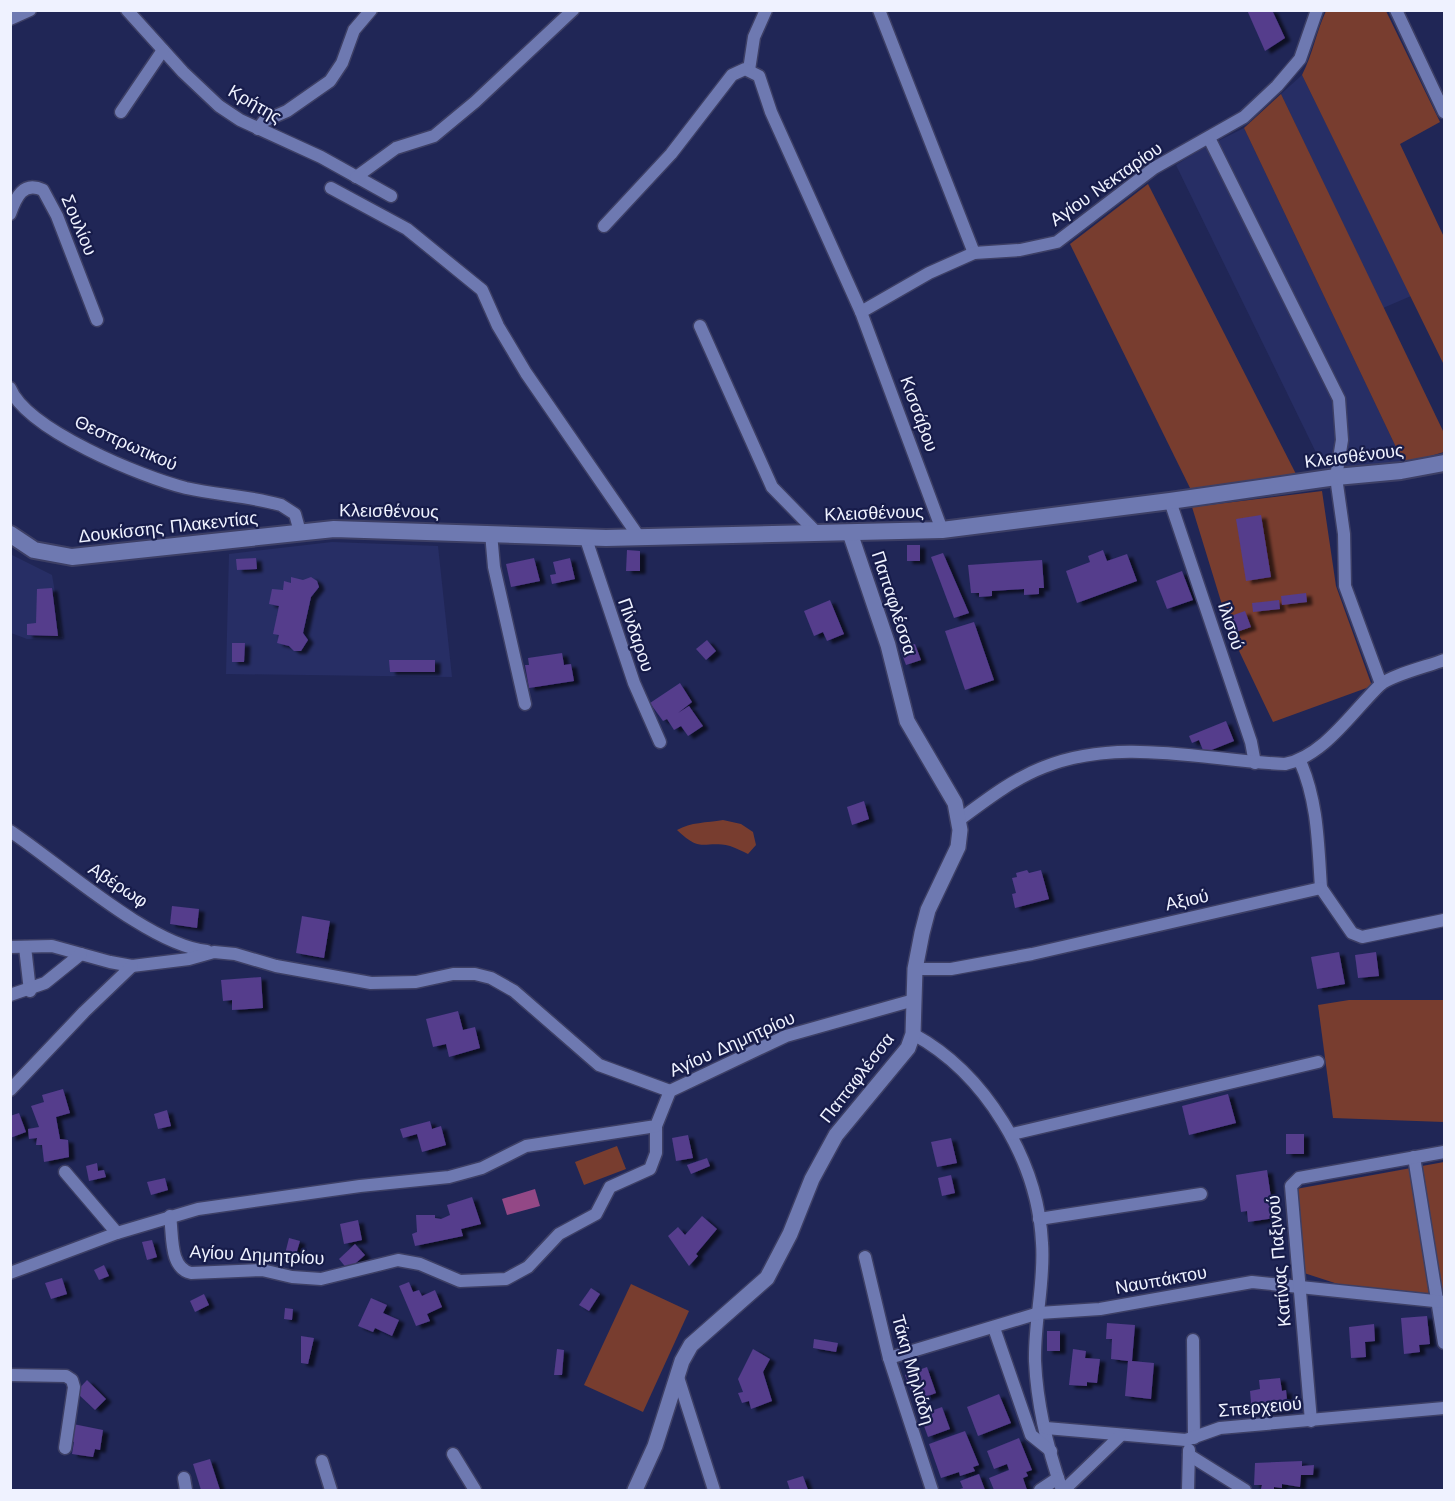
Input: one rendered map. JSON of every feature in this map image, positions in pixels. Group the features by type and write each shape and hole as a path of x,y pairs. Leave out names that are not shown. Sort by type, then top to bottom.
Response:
{"main road":[{"name":"Κλεισθένους","path":"300,532 334,529 639,537 942,530 1336,477 1401,471 1444,463"},
{"name":"Δουκίσσης Πλακεντίας","path":"10,534 34,550 49,555 72,557 300,532"}],"street":[{"path":"10,19 30,10"},
{"name":"Κρήτης","path":"127,10 219,106 258,129 321,157 391,196"},
{"path":"258,129 264,121 287,111 330,81 342,63 354,30 371,10"},
{"path":"356,177 396,148 434,136 475,102 573,10"},
{"path":"604,226 671,154 732,75 739,70 749,70 754,37 766,10"},
{"path":"879,10 975,253"},
{"name":"Αγίου Νεκταρίου","path":"861,312 929,273 975,253 1020,250 1057,242 1154,168 1244,117 1292,68 1307,42 1317,10"},
{"path":"1396,10 1444,112"},
{"path":"121,112 163,50"},
{"name":"Κισσάβου","path":"749,70 759,76 771,112 861,312 942,530"},
{"path":"1209,138 1339,399 1342,440 1336,477 1344,534 1345,586 1381,684"},
{"name":"Σουλίου","path":"10,214 22,190 34,187 44,190 57,216 96,320"},
{"path":"331,188 407,229 482,290 498,326 526,373 639,537"},
{"path":"700,326 772,487 818,534"},
{"name":"Θεσπρωτικού","path":"10,388 16,399 32,416 74,441 169,483 281,505 295,514 300,532"},
{"name":"Ιλισού","path":"1170,501 1251,742 1255,763"},
{"path":"491,533 494,567 525,704"},
{"name":"Παπαφλέσσα","path":"634,1491 655,1446 677,1373 691,1345 767,1278 790,1234 812,1179 836,1135 898,1060 913,1034 915,969 928,910 958,847 959,820 947,789 907,721 885,632 850,533"},
{"name":"Πίνδαρου","path":"585,536 634,683 660,742"},
{"path":"959,820 1025,775 1061,761 1093,754 1128,752 1255,763 1285,764 1300,761 1334,732 1381,684 1444,660"},
{"path":"1300,761 1311,789 1316,811 1320,888 1352,933 1362,937 1444,920"},
{"name":"Αβέρωφ","path":"10,831 90,889 181,946 235,954 276,966 371,983 417,982 453,974 475,974 491,978 514,991 599,1065 670,1091"},
{"name":"Αξιού","path":"915,969 951,969 1032,954 1320,888"},
{"path":"10,947 52,945 132,966 189,959 214,951"},
{"path":"25,947 30,991"},
{"path":"10,995 30,991 45,983 81,954"},
{"path":"10,1090 84,1012 132,966"},
{"name":"Αγίου Δημητρίου","path":"170,1216 176,1260 181,1269 191,1274 262,1270 292,1277 321,1279 398,1260 420,1264 460,1281 506,1279 528,1267 559,1234 596,1214 610,1187 650,1169 656,1153 656,1126 670,1091 786,1036 914,1000"},
{"path":"913,1034 936,1046 966,1076 1012,1134 1026,1162 1042,1240 1035,1363 1051,1451 1063,1491 1120,1437"},
{"path":"1012,1134 1318,1062"},
{"path":"10,1274 117,1233 170,1216 290,1196 449,1177 482,1168 526,1146 656,1126"},
{"name":"Κατίνας Παξινού","path":"1311,1421 1290,1190 1292,1183 1299,1178 1444,1152"},
{"path":"1414,1157 1441,1302 1444,1343"},
{"path":"66,1172 117,1233"},
{"path":"1039,1220 1201,1194"},
{"name":"Τάκη Μηλιάδη","path":"865,1257 889,1359 932,1491"},
{"name":"Ναυπάκτου","path":"889,1359 1039,1313 1100,1309 1252,1282 1441,1302"},
{"path":"994,1328 1031,1435 1051,1451"},
{"path":"1188,1491 1193,1340"},
{"path":"677,1373 714,1491"},
{"path":"10,1375 66,1376 72,1380 74,1387 65,1448"},
{"name":"Σπερχειού","path":"1046,1428 1120,1437 1191,1439 1220,1428 1444,1408"},
{"path":"453,1454 475,1491"},
{"path":"1190,1455 1245,1491"},
{"path":"322,1461 332,1491"},
{"path":"1040,1491 1058,1478"}],"shaded area":[{"path":"1326,11 1386,11 1440,122 1400,144 1444,237 1444,365 1302,75"},
{"path":"1302,75 1411,296 1383,308 1281,94"},
{"path":"1281,94 1444,433 1444,452 1404,464 1244,128"},
{"path":"1244,128 1404,464 1326,473 1176,165"},
{"path":"1148,184 1297,476 1191,490 1070,244"},
{"path":"1322,491 1336,586 1372,686 1273,722 1231,634 1192,507"},
{"path":"332,542 438,546 452,677 226,674 229,554"},
{"path":"10,554 52,575 63,638 27,639 11,633"},
{"path":"723,820 741,824 753,832 756,845 748,854 730,846 703,845 692,842 677,830 693,824"},
{"path":"1349,1000 1444,1000 1444,1122 1333,1118 1318,1005"},
{"path":"617,1146 626,1169 584,1185 575,1162"},
{"path":"1444,1162 1444,1307 1341,1285 1304,1273 1296,1189"},
{"path":"535,1189 540,1206 507,1215 502,1199"},
{"path":"631,1284 689,1311 643,1412 584,1385"}],"building":[{"path":"1247,10 1272,10 1285,38 1265,51"},
{"path":"1261,515 1271,577 1246,581 1236,519"},
{"path":"907,545 920,545 920,561 907,561"},
{"path":"627,550 640,551 640,571 626,571"},
{"path":"1103,550 1107,561 1127,554 1137,581 1077,603 1066,571 1090,562 1088,556"},
{"path":"943,553 969,613 954,618 931,557"},
{"path":"256,558 257,569 237,570 236,559"},
{"path":"534,558 540,581 511,587 506,564"},
{"path":"570,558 575,579 552,584 550,575 556,574 553,562"},
{"path":"1042,560 1044,588 1039,588 1039,594 1024,595 1024,589 992,591 992,596 979,597 979,593 971,593 968,565"},
{"path":"1182,571 1193,600 1167,609 1156,581"},
{"path":"291,577 303,580 311,577 317,581 319,587 311,597 303,633 308,640 301,651 294,651 289,646 277,643 279,635 273,634 279,606 269,604 272,589 283,590 284,581 291,583"},
{"path":"52,588 58,636 27,635 27,624 36,623 37,589"},
{"path":"1306,593 1307,602 1282,605 1281,596"},
{"path":"830,600 844,634 827,641 823,632 814,636 804,611"},
{"path":"1279,600 1280,609 1253,612 1252,603"},
{"path":"1245,611 1251,627 1231,634 1225,618"},
{"path":"974,622 994,680 965,690 945,631"},
{"path":"707,640 716,651 706,660 696,649"},
{"path":"232,643 245,643 244,662 232,662"},
{"path":"915,644 921,660 906,665 900,649"},
{"path":"562,653 564,665 571,664 574,681 529,688 525,665 529,665 528,658"},
{"path":"389,660 435,660 435,672 390,672"},
{"path":"680,683 692,702 678,713 689,706 703,726 688,736 681,726 674,730 667,719 663,721 650,703"},
{"path":"1226,721 1234,741 1204,753 1199,740 1192,743 1189,736"},
{"path":"864,801 869,819 852,825 847,807"},
{"path":"1027,870 1029,873 1041,870 1049,899 1015,908 1012,894 1016,893 1012,878 1017,877 1016,873"},
{"path":"172,906 199,909 197,928 170,924"},
{"path":"302,916 330,921 324,958 296,953"},
{"path":"1339,952 1345,984 1317,989 1311,957"},
{"path":"1376,952 1379,976 1358,978 1355,955"},
{"path":"261,977 263,1008 232,1010 232,1000 223,1001 221,980"},
{"path":"458,1011 463,1030 475,1027 480,1048 449,1057 446,1044 433,1047 426,1019"},
{"path":"63,1089 70,1113 56,1117 60,1139 68,1140 69,1157 44,1162 42,1145 36,1145 37,1138 29,1139 28,1129 39,1127 31,1106 44,1102 42,1095"},
{"path":"1228,1094 1236,1123 1189,1135 1182,1106"},
{"path":"167,1110 171,1126 158,1129 154,1114"},
{"path":"19,1113 26,1132 10,1138 10,1116"},
{"path":"430,1121 432,1129 441,1126 446,1145 422,1152 417,1134 403,1138 400,1129"},
{"path":"1286,1134 1304,1134 1304,1154 1286,1154"},
{"path":"688,1135 693,1158 676,1161 672,1138"},
{"path":"951,1138 957,1163 937,1167 931,1142"},
{"path":"707,1158 710,1166 691,1174 687,1165"},
{"path":"97,1163 98,1171 104,1170 106,1177 89,1181 86,1166"},
{"path":"1267,1170 1274,1218 1248,1222 1247,1211 1241,1212 1236,1175"},
{"path":"951,1175 955,1193 942,1196 938,1178"},
{"path":"165,1178 168,1190 151,1195 147,1182"},
{"path":"472,1197 481,1224 461,1229 463,1236 415,1246 412,1234 417,1232 416,1215 435,1215 435,1218 441,1219 450,1215 447,1205"},
{"path":"702,1216 717,1229 689,1266 668,1236 678,1227 685,1235"},
{"path":"358,1220 362,1240 344,1244 340,1224"},
{"path":"289,1238 300,1241 294,1261 284,1258"},
{"path":"152,1240 157,1257 147,1260 142,1242"},
{"path":"355,1244 365,1255 348,1270 339,1259"},
{"path":"104,1265 109,1276 99,1280 94,1270"},
{"path":"62,1278 67,1294 51,1299 45,1283"},
{"path":"409,1282 413,1292 419,1290 422,1296 435,1290 442,1307 427,1314 430,1321 416,1326 399,1286"},
{"path":"591,1288 600,1294 589,1311 579,1305"},
{"path":"204,1294 209,1305 195,1312 190,1301"},
{"path":"371,1298 387,1305 383,1313 399,1320 392,1336 375,1328 373,1332 358,1326"},
{"path":"285,1308 293,1309 292,1320 284,1319"},
{"path":"1427,1316 1430,1344 1419,1345 1420,1352 1404,1354 1401,1318"},
{"path":"1107,1323 1135,1325 1132,1361 1154,1363 1151,1399 1125,1396 1128,1361 1111,1359 1112,1339 1106,1339"},
{"path":"1374,1324 1375,1341 1365,1342 1366,1357 1351,1358 1349,1327"},
{"path":"1047,1331 1060,1331 1060,1351 1047,1351"},
{"path":"301,1336 314,1338 308,1364 301,1363"},
{"path":"814,1339 838,1343 836,1352 813,1348"},
{"path":"557,1349 564,1350 562,1375 554,1375"},
{"path":"753,1349 770,1359 763,1372 772,1401 751,1409 749,1401 742,1403 738,1393 743,1392 738,1379"},
{"path":"1073,1349 1086,1351 1085,1358 1100,1359 1097,1383 1087,1382 1087,1386 1069,1385"},
{"path":"927,1367 936,1393 915,1401 905,1375"},
{"path":"1280,1378 1282,1391 1286,1390 1288,1409 1252,1413 1250,1391 1260,1389 1259,1380"},
{"path":"87,1380 106,1399 95,1410 76,1392"},
{"path":"999,1394 1011,1423 978,1436 967,1407"},
{"path":"942,1407 950,1429 928,1437 920,1415"},
{"path":"73,1424 103,1430 100,1450 95,1449 93,1457 72,1454 74,1442 70,1441"},
{"path":"965,1431 979,1465 973,1467 975,1471 960,1476 959,1472 941,1478 929,1444"},
{"path":"1019,1438 1032,1470 1026,1472 1028,1476 1023,1478 1027,1490 994,1490 989,1478 1009,1470 1007,1464 994,1469 987,1451"},
{"path":"210,1459 220,1490 201,1490 193,1464"},
{"path":"1302,1461 1302,1466 1314,1465 1313,1475 1301,1475 1300,1487 1282,1484 1282,1488 1274,1487 1274,1490 1261,1489 1262,1485 1254,1485 1255,1463"},
{"path":"979,1474 985,1490 956,1490 963,1488 960,1481"},
{"path":"803,1476 808,1490 790,1490 787,1481"}]}
